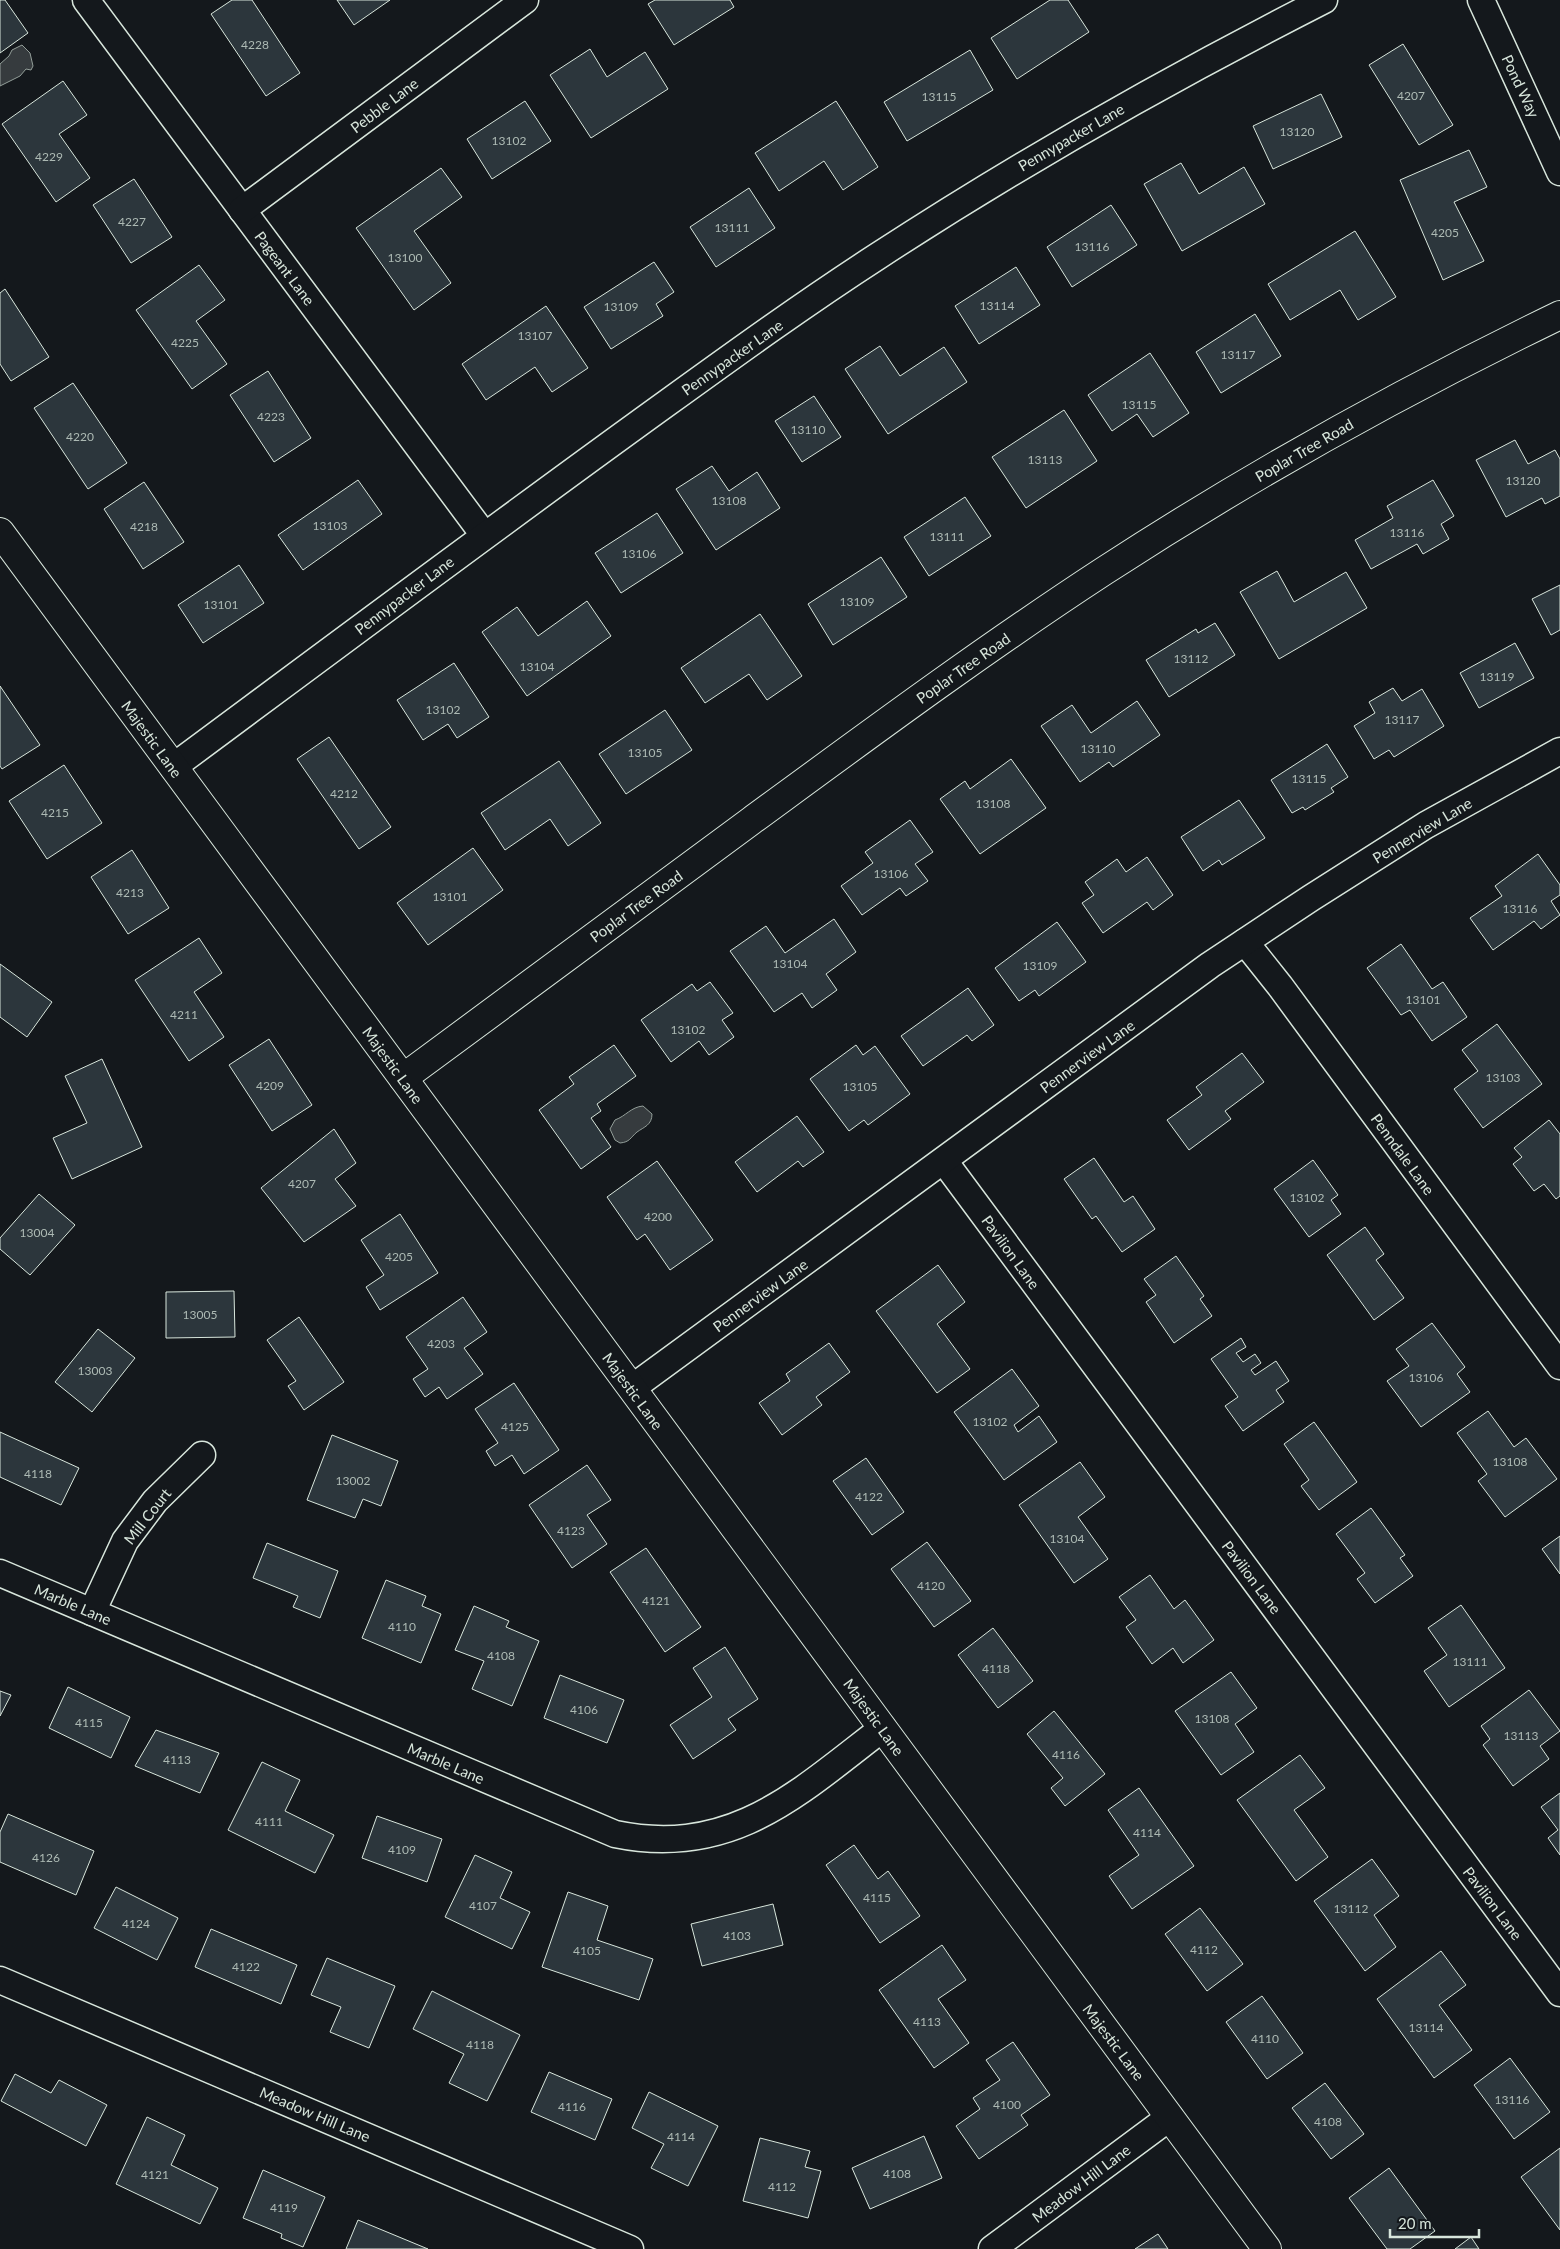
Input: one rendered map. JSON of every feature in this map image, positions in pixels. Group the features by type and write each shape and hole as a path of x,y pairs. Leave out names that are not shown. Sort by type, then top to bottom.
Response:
{"street":[{"name":"Pageant Lane","path":"86,0 484,535"},
{"name":"Pebble Lane","path":"242,210 525,0"},
{"name":"Pennypacker Lane","path":"173,767 484,535 757,338 875,257 966,199 1102,118 1206,60 1324,0"},
{"name":"Pond Way","path":"1481,0 1560,172"},
{"name":"Poplar Tree Road","path":"402,1078 886,722 1102,572 1225,495 1342,428 1496,346 1560,315"},
{"name":"Majestic Lane","path":"0,532 1267,2249"},
{"name":"Pennerview Lane","path":"632,1388 1210,965 1426,826 1560,751"},
{"name":"Penndale Lane","path":"1245,942 1280,986 1560,1366"},
{"name":"Pavilion Lane","path":"944,1161 1560,1993"},
{"name":"Mill Court","path":"92,1612 125,1541 155,1501 202,1455"},
{"name":"Marble Lane","path":"0,1573 615,1834 637,1838 668,1839 700,1836 732,1829 761,1816 803,1789 883,1728"},
{"name":"Meadow Hill Lane","path":"0,1980 630,2249"},
{"name":"Meadow Hill Lane","path":"992,2249 1170,2117"}],"shaded area":[{"path":"22,45 30,53 33,66 31,70 26,69 20,76 0,86 0,64 9,56 12,50"},
{"path":"643,1106 652,1114 649,1123 626,1142 620,1143 615,1140 610,1129 615,1120 635,1108"}],"building":[{"path":"0,0 5,0 28,33 0,53"},
{"path":"232,0 252,0 300,73 266,96 211,14"},
{"path":"337,0 390,0 354,25"},
{"path":"655,0 730,0 734,7 674,45 648,4"},
{"path":"1050,0 1068,0 1089,32 1017,79 991,38"},
{"path":"1403,44 1453,125 1419,145 1369,65"},
{"path":"590,49 607,77 645,52 668,89 591,138 550,75"},
{"path":"970,50 993,90 907,141 884,102"},
{"path":"63,81 87,115 59,134 90,178 56,202 2,124"},
{"path":"1321,94 1342,137 1273,169 1253,126"},
{"path":"525,101 551,141 492,179 467,139"},
{"path":"836,101 878,167 843,190 824,161 779,191 755,153"},
{"path":"1469,150 1487,187 1454,202 1484,261 1443,280 1400,180"},
{"path":"1181,163 1199,194 1244,167 1265,204 1182,251 1144,184"},
{"path":"441,168 462,197 414,231 451,283 414,310 356,228"},
{"path":"134,179 172,237 131,263 93,205"},
{"path":"749,188 775,228 716,267 690,227"},
{"path":"1111,205 1137,245 1072,287 1047,247"},
{"path":"1355,231 1396,297 1358,320 1340,290 1290,320 1268,284"},
{"path":"654,262 674,292 656,304 663,316 611,349 584,307"},
{"path":"199,265 225,300 196,321 227,364 192,389 136,310"},
{"path":"1016,267 1040,305 979,344 955,306"},
{"path":"5,289 49,357 11,381 0,364 0,293"},
{"path":"546,306 588,368 552,392 535,367 486,400 462,364"},
{"path":"1255,314 1281,356 1221,393 1196,352"},
{"path":"880,346 900,376 944,347 967,382 888,434 845,369"},
{"path":"1150,353 1189,413 1153,437 1137,414 1112,431 1088,395"},
{"path":"268,371 311,438 274,462 230,395"},
{"path":"73,383 127,463 88,489 34,408"},
{"path":"814,396 841,437 802,462 775,421"},
{"path":"1064,410 1097,461 1026,508 992,457"},
{"path":"1515,440 1528,464 1555,450 1560,459 1560,496 1545,504 1542,498 1506,517 1476,460"},
{"path":"712,466 729,491 757,472 780,508 716,550 676,489"},
{"path":"358,480 382,514 303,570 278,535"},
{"path":"1433,480 1454,516 1441,524 1449,539 1423,554 1417,544 1371,569 1355,540 1393,518 1387,506"},
{"path":"144,482 184,542 143,569 104,509"},
{"path":"965,497 991,536 929,576 904,537"},
{"path":"657,513 683,553 621,593 595,553"},
{"path":"881,557 907,597 833,645 808,604"},
{"path":"239,565 264,603 203,643 178,605"},
{"path":"1277,571 1294,602 1346,572 1367,608 1279,659 1240,592"},
{"path":"1560,585 1560,630 1551,635 1532,599"},
{"path":"587,601 611,636 527,696 482,632 517,607 538,636"},
{"path":"760,614 802,676 767,700 749,674 705,703 681,668"},
{"path":"1215,623 1235,655 1169,697 1146,660 1196,629 1198,633"},
{"path":"1515,643 1534,678 1479,708 1460,673"},
{"path":"454,663 489,717 457,738 448,724 423,740 397,700"},
{"path":"0,686 40,745 2,769 0,766"},
{"path":"1393,688 1402,701 1422,689 1444,726 1394,757 1389,750 1374,759 1354,726 1375,713 1369,702"},
{"path":"1137,701 1160,735 1113,767 1109,762 1080,782 1041,726 1072,705 1091,733"},
{"path":"665,710 692,750 626,794 599,754"},
{"path":"329,737 391,827 359,849 297,759"},
{"path":"1327,744 1348,777 1331,788 1334,792 1305,810 1303,807 1292,813 1271,780"},
{"path":"1011,759 1046,808 980,854 940,799 965,781 970,789"},
{"path":"559,761 601,823 568,846 550,819 505,850 481,813"},
{"path":"64,765 102,823 47,859 9,801"},
{"path":"1239,800 1265,838 1222,865 1219,860 1203,871 1181,837"},
{"path":"910,820 933,852 915,864 928,881 906,896 900,888 862,915 841,886 873,863 865,852"},
{"path":"473,848 503,890 428,945 397,903"},
{"path":"132,850 169,908 128,934 91,877"},
{"path":"1538,854 1560,885 1560,895 1551,901 1560,915 1541,929 1534,921 1493,950 1470,918 1502,896 1495,886"},
{"path":"1147,857 1173,895 1153,910 1147,902 1103,933 1082,903 1094,895 1085,882 1117,859 1126,872"},
{"path":"834,919 856,952 826,974 837,990 812,1008 802,993 774,1012 730,951 766,926 785,953"},
{"path":"1057,922 1086,962 1039,996 1035,990 1019,1001 995,968"},
{"path":"199,938 222,973 194,992 224,1037 189,1061 135,980"},
{"path":"1401,944 1432,989 1443,982 1467,1017 1432,1041 1410,1010 1401,1015 1367,968"},
{"path":"0,964 52,1002 27,1037 0,1017"},
{"path":"710,982 733,1013 722,1020 734,1037 709,1055 699,1041 671,1062 641,1020 692,984 697,991"},
{"path":"968,988 994,1025 972,1041 967,1035 923,1066 901,1036"},
{"path":"1497,1024 1542,1084 1483,1128 1454,1089 1478,1071 1462,1050"},
{"path":"269,1039 312,1105 272,1131 229,1065"},
{"path":"614,1045 636,1076 597,1104 601,1111 591,1118 611,1147 581,1169 539,1110 574,1084 569,1077"},
{"path":"856,1045 863,1055 875,1046 910,1094 868,1125 864,1120 849,1131 810,1079"},
{"path":"1242,1053 1264,1082 1225,1111 1231,1119 1189,1150 1167,1120 1202,1095 1196,1087"},
{"path":"102,1059 142,1147 72,1179 53,1138 87,1123 65,1076"},
{"path":"797,1116 824,1152 803,1167 798,1161 757,1192 735,1162"},
{"path":"1549,1120 1560,1134 1560,1196 1556,1199 1544,1184 1534,1191 1513,1164 1522,1157 1514,1148"},
{"path":"334,1129 356,1163 335,1179 356,1206 304,1242 261,1188"},
{"path":"1094,1158 1124,1202 1133,1196 1155,1229 1122,1252 1096,1216 1092,1219 1064,1179"},
{"path":"1313,1160 1338,1195 1331,1200 1341,1214 1309,1237 1274,1189"},
{"path":"657,1161 713,1240 670,1270 645,1234 637,1240 607,1197"},
{"path":"39,1194 75,1225 30,1275 0,1249 0,1238"},
{"path":"400,1214 438,1273 380,1310 366,1287 384,1275 361,1240"},
{"path":"1365,1227 1384,1254 1376,1260 1404,1298 1374,1320 1327,1255"},
{"path":"1176,1256 1204,1296 1200,1299 1212,1316 1174,1343 1146,1302 1156,1295 1144,1279"},
{"path":"938,1265 965,1302 937,1324 970,1369 937,1393 876,1311"},
{"path":"234,1291 235,1337 166,1338 166,1292"},
{"path":"463,1297 487,1332 464,1348 483,1374 447,1399 439,1387 425,1397 413,1379 428,1369 406,1337"},
{"path":"299,1317 344,1382 304,1410 288,1386 296,1381 267,1340"},
{"path":"1432,1323 1465,1367 1457,1374 1470,1392 1421,1427 1387,1381 1409,1366 1396,1349"},
{"path":"98,1329 135,1358 92,1412 55,1382"},
{"path":"1241,1338 1246,1347 1236,1353 1243,1362 1255,1354 1261,1363 1251,1370 1255,1375 1276,1361 1289,1381 1276,1390 1284,1402 1243,1431 1225,1406 1238,1397 1211,1359"},
{"path":"829,1343 850,1372 816,1397 822,1405 782,1435 759,1403 790,1381 786,1374"},
{"path":"1012,1369 1039,1406 1014,1425 1018,1432 1039,1416 1057,1442 1004,1480 954,1412"},
{"path":"514,1383 559,1450 524,1474 512,1455 495,1466 486,1451 498,1443 475,1409"},
{"path":"1488,1411 1514,1447 1526,1438 1557,1479 1505,1517 1478,1481 1487,1474 1457,1433"},
{"path":"1314,1422 1357,1482 1319,1510 1301,1486 1309,1480 1284,1444"},
{"path":"0,1432 79,1468 61,1505 0,1477"},
{"path":"332,1435 398,1461 381,1506 363,1499 355,1518 307,1500"},
{"path":"866,1458 904,1512 872,1535 833,1481"},
{"path":"1080,1462 1105,1497 1078,1517 1108,1559 1074,1583 1019,1505"},
{"path":"587,1465 611,1500 587,1515 607,1544 572,1568 529,1505"},
{"path":"1371,1508 1405,1555 1400,1558 1413,1576 1375,1603 1357,1579 1365,1573 1336,1534"},
{"path":"1560,1536 1560,1574 1542,1549"},
{"path":"927,1542 971,1601 934,1627 891,1569"},
{"path":"267,1543 338,1571 320,1618 293,1607 298,1596 253,1578"},
{"path":"646,1548 701,1627 665,1652 610,1572"},
{"path":"1150,1575 1174,1609 1185,1600 1214,1640 1183,1663 1173,1648 1152,1664 1126,1627 1136,1620 1119,1597"},
{"path":"386,1580 426,1596 422,1606 441,1614 421,1663 362,1638"},
{"path":"1461,1605 1505,1668 1449,1707 1424,1671 1447,1655 1428,1628"},
{"path":"474,1606 509,1621 506,1627 539,1641 512,1706 472,1689 484,1661 455,1650"},
{"path":"993,1628 1033,1681 998,1708 958,1655"},
{"path":"725,1647 758,1699 728,1719 736,1730 693,1759 670,1725 712,1697 693,1668"},
{"path":"1231,1672 1257,1708 1235,1724 1254,1752 1221,1775 1175,1711"},
{"path":"560,1675 624,1700 607,1743 544,1718"},
{"path":"68,1687 130,1717 111,1758 49,1728"},
{"path":"1529,1690 1560,1731 1540,1746 1549,1759 1513,1786 1483,1745 1490,1739 1481,1726"},
{"path":"0,1691 11,1695 0,1716"},
{"path":"1054,1711 1105,1774 1065,1806 1051,1788 1063,1778 1027,1734"},
{"path":"156,1730 219,1753 200,1793 135,1766"},
{"path":"1300,1755 1325,1788 1294,1810 1328,1857 1296,1881 1237,1800"},
{"path":"262,1762 300,1780 285,1811 334,1835 315,1873 228,1830"},
{"path":"1139,1788 1194,1866 1132,1909 1109,1876 1139,1855 1108,1810"},
{"path":"1560,1793 1560,1855 1548,1838 1558,1830 1541,1807"},
{"path":"8,1814 94,1851 76,1895 0,1862 0,1832"},
{"path":"377,1816 442,1839 427,1882 362,1858"},
{"path":"854,1845 878,1879 888,1871 920,1916 880,1943 826,1865"},
{"path":"475,1855 512,1872 500,1898 530,1912 512,1949 445,1917"},
{"path":"1372,1859 1399,1896 1374,1915 1396,1947 1365,1971 1314,1901"},
{"path":"116,1887 178,1918 157,1960 94,1928"},
{"path":"568,1892 608,1906 597,1940 653,1959 639,2000 542,1967"},
{"path":"773,1904 783,1945 702,1966 691,1924"},
{"path":"1200,1908 1243,1964 1207,1991 1165,1934"},
{"path":"211,1929 297,1965 281,2004 195,1967"},
{"path":"942,1945 966,1980 938,1999 969,2043 934,2068 879,1990"},
{"path":"1441,1951 1466,1985 1439,2005 1472,2050 1434,2078 1377,1999"},
{"path":"327,1958 395,1986 369,2048 330,2032 341,2007 311,1995"},
{"path":"432,1991 520,2035 487,2101 449,2083 464,2054 413,2029"},
{"path":"1262,1996 1303,2053 1267,2079 1226,2022"},
{"path":"1013,2042 1050,2095 1021,2115 1028,2125 979,2159 956,2126 980,2109 973,2098 1000,2080 986,2060"},
{"path":"1510,2058 1550,2112 1514,2139 1474,2085"},
{"path":"549,2072 612,2099 595,2140 531,2112"},
{"path":"15,2074 51,2093 59,2080 107,2105 86,2146 1,2101"},
{"path":"1325,2083 1364,2134 1331,2159 1292,2108"},
{"path":"649,2092 718,2126 688,2186 651,2168 664,2144 632,2128"},
{"path":"147,2117 185,2135 171,2165 218,2188 200,2224 116,2184"},
{"path":"924,2136 942,2178 870,2209 852,2168"},
{"path":"760,2138 810,2151 805,2167 821,2171 808,2218 743,2201"},
{"path":"1560,2148 1560,2230 1521,2177"},
{"path":"1389,2168 1435,2231 1410,2249 1387,2249 1349,2198"},
{"path":"263,2170 325,2197 303,2247 281,2238 282,2234 243,2218"},
{"path":"358,2220 428,2249 346,2249"},
{"path":"1158,2234 1168,2249 1135,2249"},
{"path":"1471,2237 1479,2249 1455,2249"}]}
